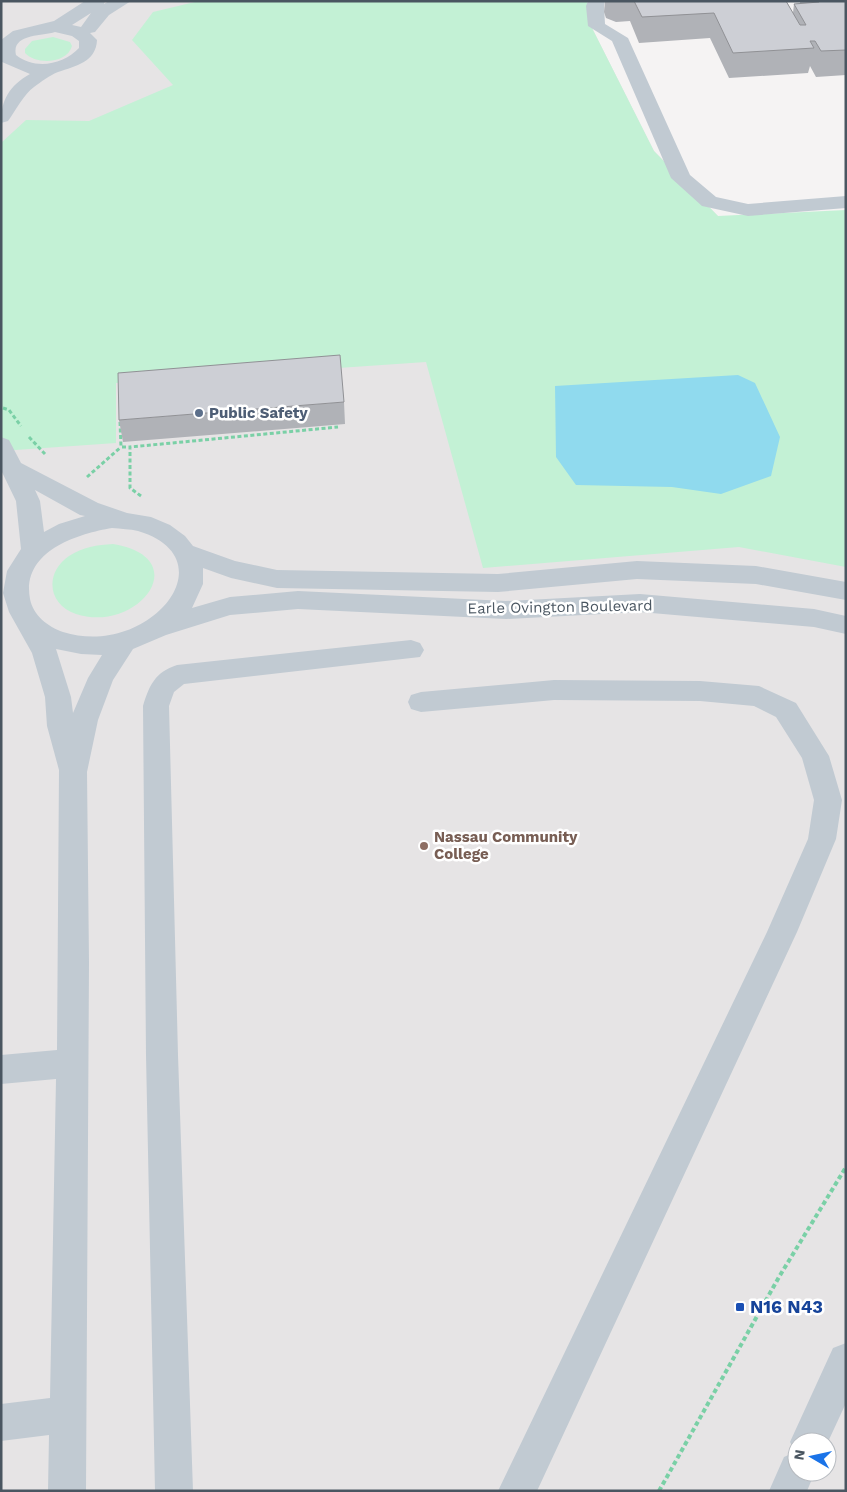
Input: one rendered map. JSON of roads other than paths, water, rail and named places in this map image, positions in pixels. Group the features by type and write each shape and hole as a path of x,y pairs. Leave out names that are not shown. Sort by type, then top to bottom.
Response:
{"street":[{"path":"55,27 97,1"},
{"path":"86,37 93,19 122,1"},
{"path":"598,1 594,6 597,26 619,38 681,178 709,202 748,210 846,202"},
{"path":"1,32 29,31 55,27 68,28 86,37 90,43 89,50 84,57 74,63 51,69 26,84 2,114"},
{"path":"29,31 10,42 4,54 11,62 20,66 51,69"},
{"path":"1,444 8,472 28,501 15,590 19,608 45,653 58,697 61,726 73,772"},
{"path":"8,472 89,509 142,507"},
{"path":"30,625 48,637 71,644 98,646 124,642 157,628 177,612 189,592 193,572 186,553 175,540 159,530 142,507"},
{"path":"18,568 56,535 82,524 112,520 142,507"},
{"name":"Earle Ovington Boulevard","path":"186,553 231,569 277,579 498,583 637,570 756,575 846,591"},
{"path":"435,582 440,608"},
{"name":"Earle Ovington Boulevard","path":"157,628 230,606 298,600 506,610 640,603 814,618 846,625"},
{"path":"67,1491 73,772 84,720 101,678 124,642"},
{"path":"174,1491 162,1055 156,706 162,687 177,675 412,650"},
{"path":"421,702 554,690 700,691 759,696 786,710 814,756 828,800 822,839 782,932 517,1491"},
{"path":"1,1070 72,1063"},
{"path":"814,1432 846,1361"},
{"path":"1,1423 69,1414"}],"water":[{"path":"738,375 755,383 780,437 771,476 721,494 672,487 576,485 556,457 555,386"}],"place":[{"name":"Public Safety","path":"199,413"},
{"name":"Nassau Community College","path":"424,846"},
{"name":"N16 N43","path":"740,1307"}]}
